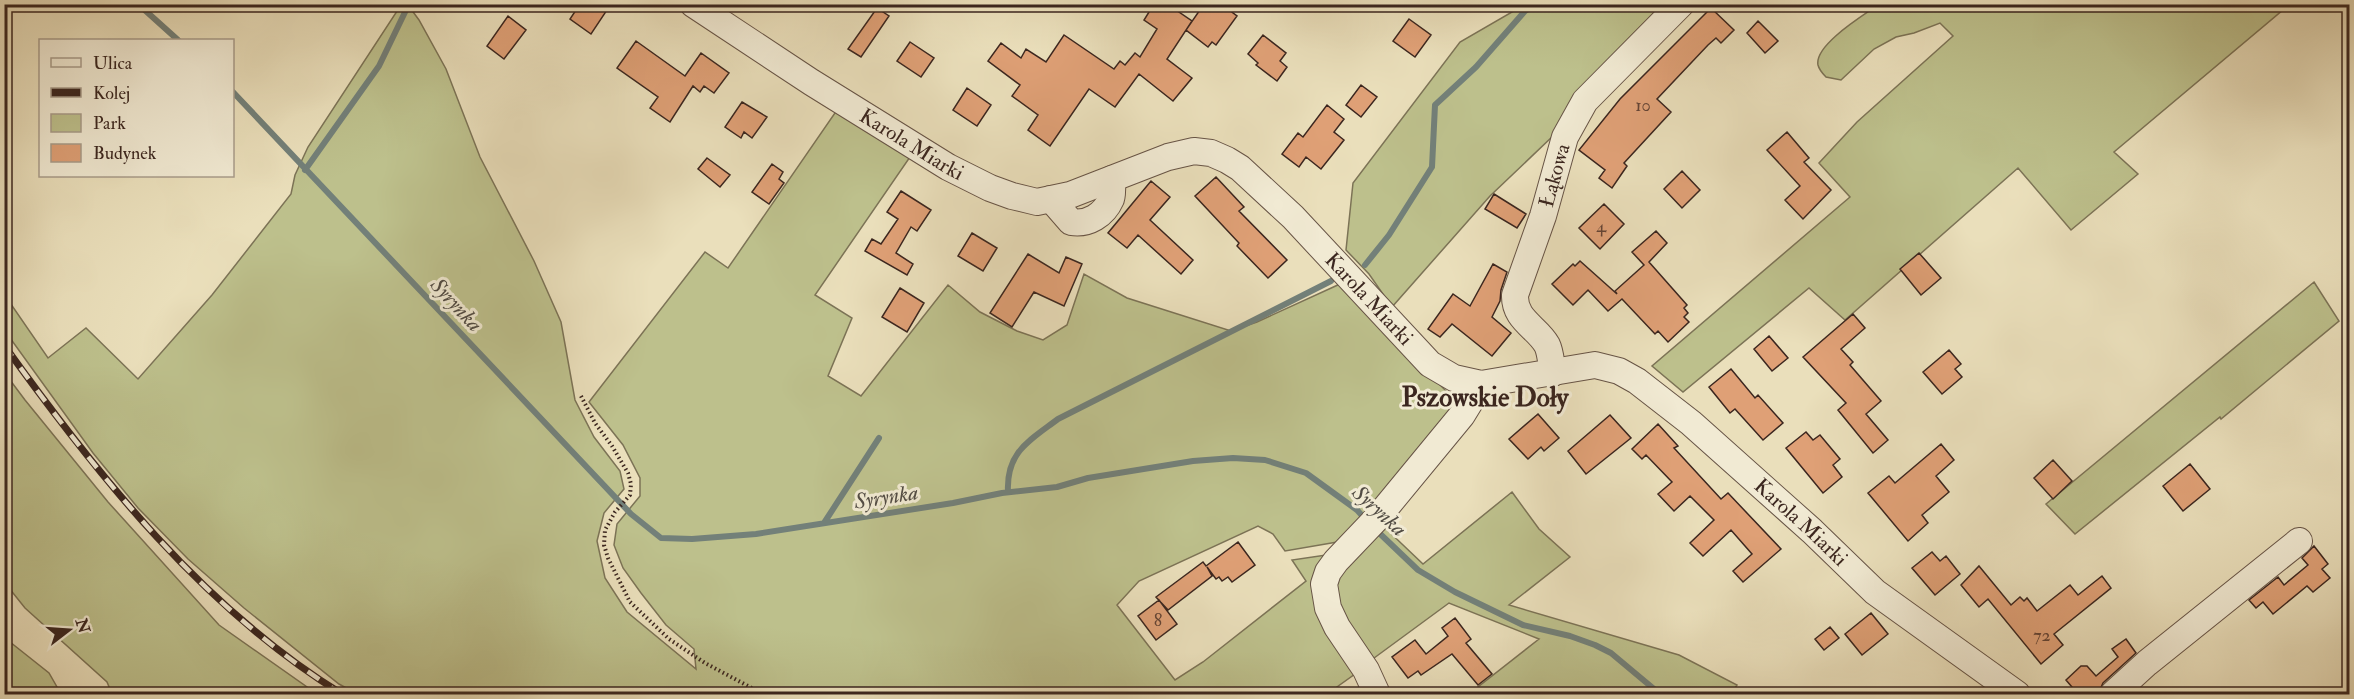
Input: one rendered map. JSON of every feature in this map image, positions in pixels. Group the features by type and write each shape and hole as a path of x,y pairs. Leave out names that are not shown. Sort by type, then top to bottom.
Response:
{"street":[{"name":"Karola Miarki","path":"693,4 811,82 948,167 1012,196 1037,202 1070,195 1168,157 1194,152 1211,153 1240,168 1293,217 1430,364 1454,378 1480,384 1595,365 1619,371 1637,381 1690,423 1812,531 1875,592 2017,694"},
{"name":"Łąkowa","path":"1553,373 1548,346 1519,314 1514,303 1543,216 1565,136 1585,101 1681,4"},
{"path":"1377,694 1366,670 1337,627 1324,597 1324,584 1328,572 1371,526 1462,414 1480,384"},
{"path":"2113,694 2147,663 2299,541"}],"path":[{"path":"581,396 595,423 628,473 631,484 630,495 615,512 605,530 604,545 630,602 669,639 705,663 763,694"}],"green space":[{"path":"401,5 408,5 419,20 446,69 480,157 534,261 561,322 575,400 594,437 620,471 624,489 604,513 597,541 605,578 627,612 696,669 694,649 666,625 623,568 614,545 617,524 640,496 640,478 623,445 589,402 705,252 728,268 837,110 910,157 815,295 852,318 828,376 861,396 948,285 980,312 1017,331 1043,340 1067,325 1084,274 1127,298 1231,331 1257,322 1340,284 1452,397 1452,416 1343,541 1285,551 1273,534 1258,526 1139,581 1117,605 1175,680 1203,662 1306,581 1292,560 1333,554 1315,577 1355,674 1327,694 357,694 339,684 244,608 188,559 138,508 93,453 5,331 4,294 48,358 86,328 138,379 212,295 291,194 295,175 308,147"},
{"path":"1524,5 1674,5 1554,135 1490,196 1392,307 1369,274 1346,250 1353,183 1460,42"},
{"path":"1878,5 2289,5 2114,152 2138,174 2071,230 2018,168 1845,320 1809,288 1683,392 1652,366 1850,197 1819,163 1857,122 1953,36 1940,23 1896,37 1874,49 1841,80 1826,77 1818,65 1819,57 1824,49 1841,31"},
{"path":"2314,282 2339,321 2221,419 2220,417 2075,534 2046,504"},
{"path":"4,372 108,502 219,625 317,694 112,694 107,682 25,608 5,583"},
{"path":"1512,492 1539,529 1570,557 1509,605 1679,655 1737,685 1731,694 1469,694 1539,639 1449,603 1370,661 1337,606 1337,575 1381,524 1423,564"},
{"path":"5,638 49,673 61,694 5,694"}],"building":[{"path":"580,4 600,4 607,10 591,34 570,19"},
{"path":"1154,4 1167,4 1192,21 1167,59 1192,78 1173,101 1139,74 1115,107 1089,89 1050,146 1028,130 1038,115 1012,96 1020,85 988,61 1001,43 1021,58 1026,49 1046,62 1064,35 1114,69 1120,61 1125,65 1135,53 1140,57 1157,29 1144,20"},
{"path":"1204,4 1221,4 1237,16 1216,45 1212,42 1208,47 1186,30"},
{"path":"877,8 889,16 861,57 848,49"},
{"path":"1711,8 1734,30 1721,43 1716,38 1708,45 1657,99 1671,112 1624,163 1627,166 1612,188 1599,178 1605,170 1579,150 1620,99"},
{"path":"508,16 526,30 504,59 487,46"},
{"path":"1409,19 1431,35 1415,57 1393,41"},
{"path":"1758,21 1778,41 1765,53 1747,33"},
{"path":"1263,35 1286,53 1280,61 1287,67 1277,81 1256,65 1258,63 1248,54"},
{"path":"636,41 685,76 701,53 729,73 714,93 704,86 700,92 693,86 670,122 650,108 658,97 617,68"},
{"path":"910,42 934,58 921,77 897,61"},
{"path":"1361,85 1377,97 1361,117 1346,105"},
{"path":"967,88 991,105 977,126 953,110"},
{"path":"742,102 767,117 752,138 744,132 741,138 725,127"},
{"path":"1327,105 1344,119 1334,132 1344,140 1321,169 1306,157 1299,167 1282,154 1298,133 1303,137"},
{"path":"1787,132 1809,158 1804,162 1831,190 1803,219 1785,200 1800,186 1767,150"},
{"path":"707,158 730,175 720,187 698,169"},
{"path":"772,164 783,172 779,179 784,183 769,204 752,192"},
{"path":"1682,171 1700,190 1682,208 1664,189"},
{"path":"1216,177 1244,207 1239,211 1287,260 1268,278 1237,246 1239,243 1195,196"},
{"path":"1151,181 1170,197 1150,220 1193,260 1181,274 1138,235 1127,248 1108,233"},
{"path":"901,191 931,210 917,231 911,227 896,253 913,264 907,275 865,251 872,239 881,244 898,219 887,212"},
{"path":"1494,194 1526,214 1517,228 1485,209"},
{"path":"1604,204 1624,224 1600,249 1579,228"},
{"path":"1656,231 1667,243 1649,262 1687,305 1684,308 1688,313 1684,317 1689,322 1668,342 1658,331 1655,334 1622,299 1608,311 1588,290 1573,305 1552,284 1573,264 1575,266 1580,261 1617,294 1615,291 1644,265 1632,252"},
{"path":"972,233 997,248 983,271 958,256"},
{"path":"1919,253 1941,278 1921,295 1900,269"},
{"path":"1028,254 1059,273 1066,257 1082,264 1064,306 1034,292 1012,327 990,313"},
{"path":"1493,264 1507,272 1500,301 1492,317 1511,333 1492,356 1452,324 1440,337 1428,329 1453,294 1470,306"},
{"path":"900,288 924,303 907,332 882,317"},
{"path":"1853,314 1865,328 1841,349 1853,362 1850,365 1881,401 1866,414 1888,440 1873,453 1838,410 1846,403 1803,357"},
{"path":"1769,336 1788,358 1772,371 1754,349"},
{"path":"1949,350 1961,364 1955,369 1962,377 1942,394 1923,372"},
{"path":"1731,369 1755,398 1758,395 1783,423 1763,440 1735,409 1730,413 1709,387"},
{"path":"1538,414 1559,438 1544,451 1541,447 1528,459 1509,439"},
{"path":"1610,415 1631,438 1586,474 1568,451"},
{"path":"1658,424 1678,446 1674,448 1721,499 1728,493 1781,549 1743,582 1733,571 1752,554 1731,530 1703,556 1690,543 1714,520 1690,496 1674,511 1658,494 1672,482 1646,455 1642,459 1632,449"},
{"path":"1806,432 1813,440 1820,435 1840,459 1833,465 1842,477 1823,493 1786,448"},
{"path":"1941,444 1954,460 1936,476 1949,492 1922,515 1928,523 1908,541 1868,493 1889,476 1895,483"},
{"path":"2053,460 2072,481 2053,499 2034,478"},
{"path":"2190,464 2210,489 2183,511 2163,486"},
{"path":"1238,542 1255,565 1232,582 1228,577 1222,581 1219,577 1216,579 1207,567 1212,576 1168,610 1156,597 1203,562 1206,566"},
{"path":"2314,546 2328,564 2322,569 2330,578 2313,592 2307,586 2273,614 2263,602 2256,608 2249,600 2278,577 2284,585 2308,565 2302,558"},
{"path":"1932,552 1940,561 1946,556 1960,574 1935,595 1912,568"},
{"path":"1979,566 2011,605 2020,597 2024,601 2027,598 2037,611 2070,585 2078,595 2102,576 2111,588 2054,634 2063,645 2041,664 1988,599 1979,607 1961,585"},
{"path":"1159,600 1177,624 1156,640 1138,616"},
{"path":"1871,613 1888,634 1862,655 1845,634"},
{"path":"1455,618 1471,639 1466,643 1492,674 1478,685 1452,654 1421,675 1418,671 1408,678 1392,657 1415,640 1426,654 1448,636 1442,628"},
{"path":"1830,627 1839,638 1824,650 1815,639"},
{"path":"2126,639 2136,653 2103,683 2098,694 2078,694 2066,680 2081,666 2087,666 2096,676 2118,657 2112,649"}],"waterway":[{"name":"Syrynka","path":"138,4 177,39"},
{"path":"1365,265 1389,235 1432,167 1435,105 1476,67 1525,11 1536,4"},
{"path":"305,170 379,66 407,8"},
{"name":"Syrynka","path":"234,93 631,514 661,538 692,539 756,534 953,503 1002,493 1057,487 1088,478 1193,461 1233,458 1265,460 1306,473 1357,510 1366,520"},
{"path":"1008,492 1008,478 1015,457 1029,441 1058,419 1331,281"},
{"path":"824,523 879,438"},
{"name":"Syrynka","path":"1375,529 1418,570 1455,592 1523,625 1570,636 1595,645 1611,653 1660,694"}],"railway":[{"path":"4,345 77,443 156,537 244,622 292,660 342,694"}],"district":[{"name":"Pszowskie Doły","path":"1485,397"}]}
